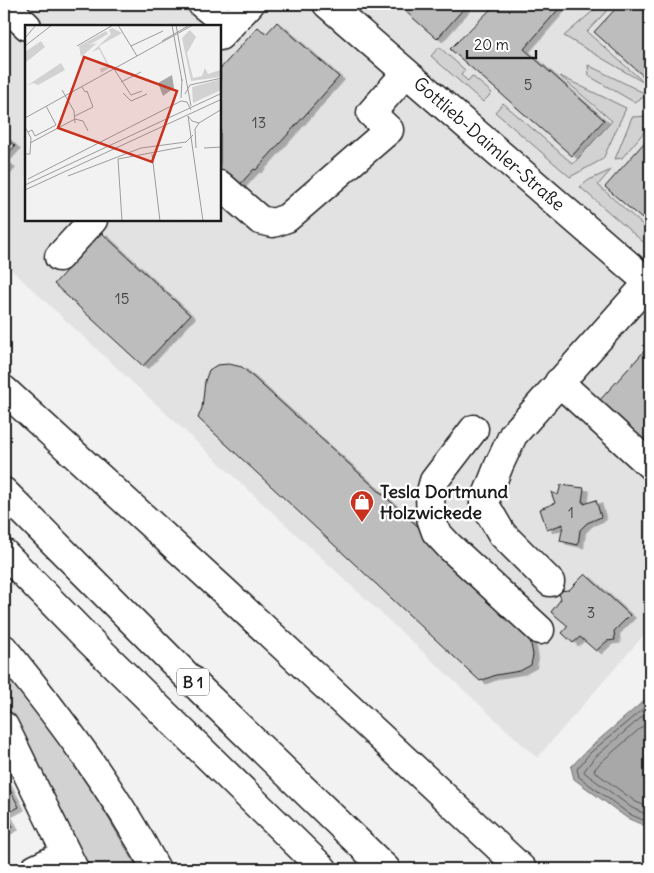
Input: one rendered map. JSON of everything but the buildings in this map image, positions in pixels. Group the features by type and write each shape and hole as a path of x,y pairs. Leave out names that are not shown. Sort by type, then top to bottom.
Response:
{"main road":[{"path":"4,4 26,25"},
{"path":"202,4 219,25"},
{"path":"224,31 250,4"},
{"name":"Gottlieb-Daimler-Straße","path":"327,4 650,283"},
{"path":"221,186 260,220 273,223 286,218 389,130 371,113 406,72"},
{"path":"59,256 92,221"},
{"path":"550,582 502,534 484,503 513,435 650,283"},
{"path":"559,382 650,465"},
{"path":"4,390 522,869"},
{"path":"513,435 492,434 469,425 434,481 430,495 432,518 436,532 450,547 540,630"},
{"name":"B 1","path":"4,492 202,691 386,869"},
{"name":"B 1","path":"4,553 97,648 323,869"},
{"path":"4,648 78,744 118,804 156,869"},
{"path":"4,726 70,861 35,869"}],"shaded area":[{"path":"4,4 650,4 650,628 537,758 4,263"},
{"path":"601,4 613,4 587,32 646,84 564,36"},
{"path":"439,47 465,70 461,75 468,81 472,76 492,93 483,102 431,56"},
{"path":"588,65 648,95 634,102 589,76"},
{"path":"560,76 626,108 603,159 570,177 495,112 503,103 573,164 612,121"},
{"path":"650,116 650,125 622,158 615,159 632,117"},
{"path":"611,170 598,185 645,227 650,222 650,248 580,187 589,180"},
{"path":"4,668 82,773 138,869 86,869 4,699"}],"water":[{"path":"650,697 650,828 627,818 574,779 571,767 587,750"}],"place":[{"name":"Tesla Dortmund Holzwickede","path":"362,523"}]}
